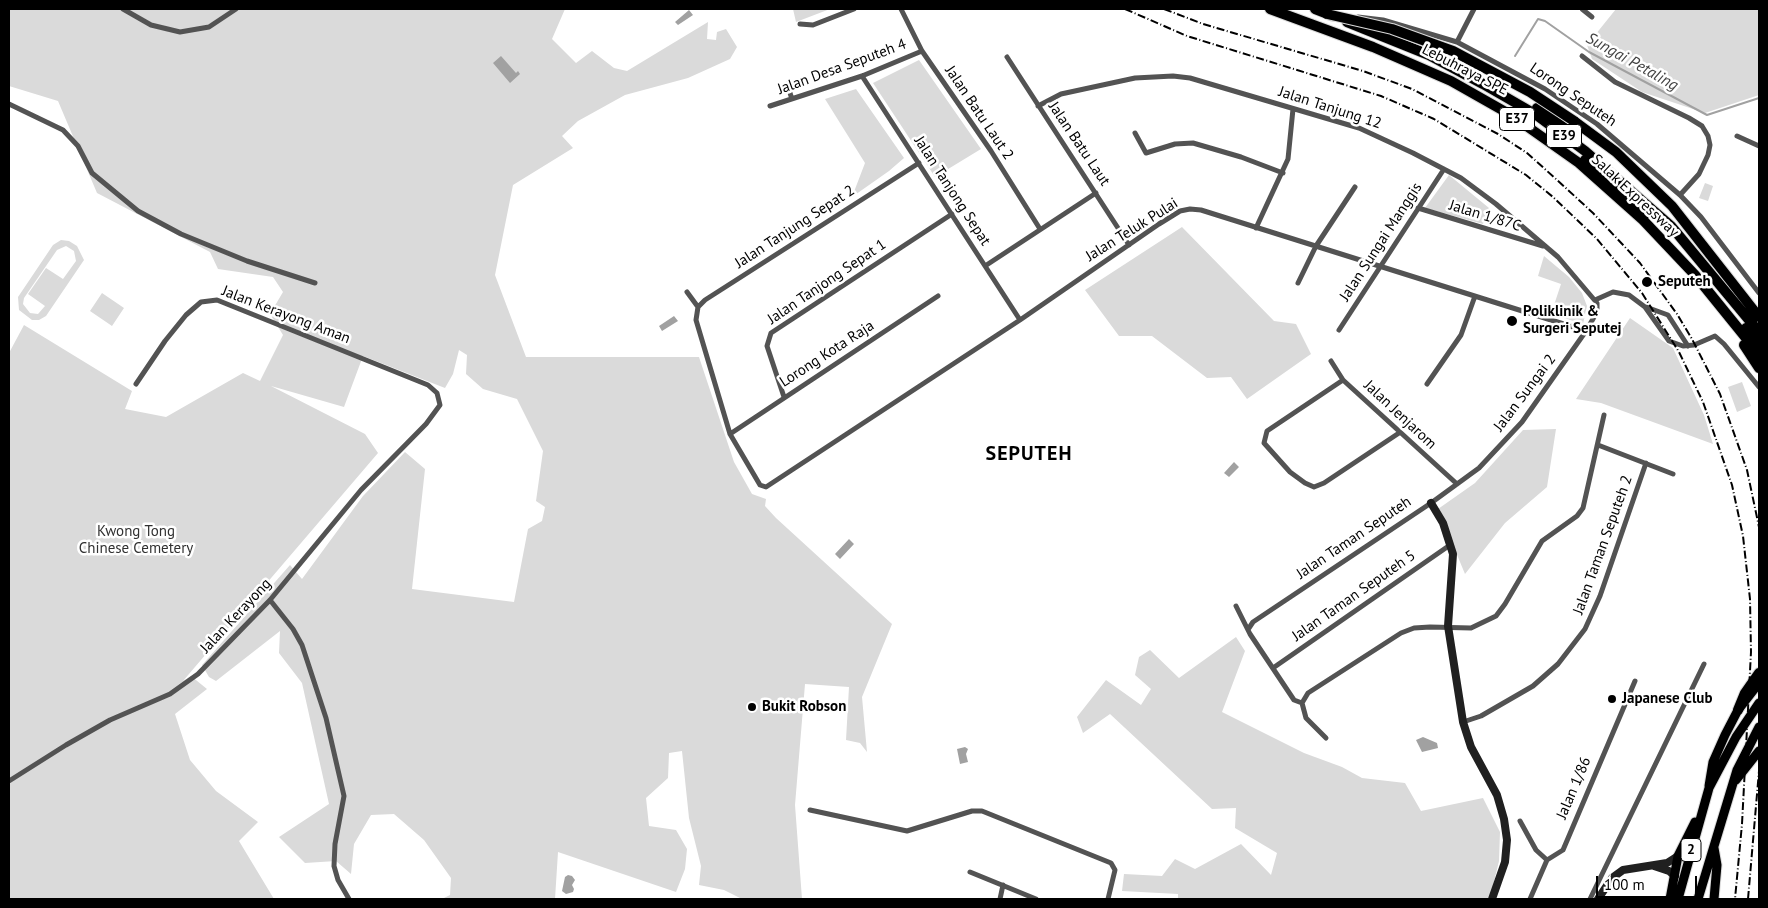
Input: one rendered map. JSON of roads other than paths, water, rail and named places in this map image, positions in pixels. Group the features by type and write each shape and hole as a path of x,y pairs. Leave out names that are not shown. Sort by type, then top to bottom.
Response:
{"highway":[{"name":"Salak Expressway","path":"1270,9 1373,47 1451,81 1511,115 1579,164 1644,220 1695,274 1759,354"},
{"name":"Lebuhraya SPE","path":"1282,9 1375,43 1424,65 1529,121 1580,157 1628,195 1704,277 1759,343"},
{"name":"Lebuhraya SPE","path":"1315,9 1325,11 1429,55 1534,114 1584,151 1671,226 1759,331"},
{"name":"Salak Expressway","path":"1325,11 1346,16 1452,60 1552,117 1610,163 1660,209 1710,265 1745,310"},
{"path":"1325,11 1392,29 1453,51 1530,92 1574,121 1616,152 1672,206 1759,317"},
{"path":"1552,117 1616,152"},
{"path":"1716,302 1759,368"},
{"path":"1745,310 1759,324"},
{"name":"E37","path":"1745,310 1759,331"},
{"path":"1738,710 1745,693 1759,673"}],"main road":[{"path":"1709,788 1713,762 1738,710 1759,683"},
{"name":"2","path":"1678,899 1709,788 1736,737 1759,703"},
{"name":"2","path":"1698,899 1731,786 1759,727"},
{"path":"1731,786 1759,751"},
{"path":"1670,899 1678,856 1705,802"},
{"path":"1714,845 1717,865 1714,899"}],"street":[{"path":"122,9 151,24 180,32 209,27 236,9"},
{"path":"800,24 813,26 854,9"},
{"name":"Jalan Batu Laut 2","path":"901,9 922,51 992,151 1040,229"},
{"path":"1456,42 1474,9"},
{"path":"1582,9 1592,17"},
{"name":"Lorong Seputeh","path":"1346,16 1383,20 1456,42 1545,89 1597,124 1680,195 1701,217 1759,293"},
{"name":"Jalan Desa Seputeh 4","path":"770,106 862,76 922,51"},
{"path":"1582,56 1615,82 1702,126 1708,136 1710,145 1708,156 1699,174 1680,195"},
{"name":"Jalan Batu Laut","path":"1008,58 1129,244"},
{"name":"Jalan Tanjong Sepat","path":"862,76 1020,320"},
{"name":"Jalan Tanjung 12","path":"1038,106 1061,94 1135,78 1173,76 1190,78 1368,131 1444,169 1496,204 1565,264 1595,300"},
{"path":"787,84 792,99"},
{"path":"9,104 63,130 78,146 92,172 138,211 181,234 247,261 315,284"},
{"path":"1256,228 1288,160 1293,109"},
{"path":"1135,133 1144,151 1148,153 1176,144 1193,143 1241,157 1283,173"},
{"path":"1737,136 1759,146"},
{"name":"Jalan Tanjung Sepat 2","path":"698,307 704,300 919,163"},
{"name":"Jalan Sungai Manggis","path":"1340,330 1444,169"},
{"path":"1298,283 1316,246 1355,187"},
{"path":"985,266 1096,193"},
{"name":"Jalan 1/87C","path":"1418,208 1546,247"},
{"name":"Jalan Teluk Pulai","path":"730,434 757,482 766,487 1020,320 1129,244 1180,211 1190,209 1201,210 1586,331"},
{"name":"Jalan Tanjong Sepat 1","path":"784,397 767,346 771,333 952,214"},
{"path":"687,292 698,307 696,320 730,434"},
{"path":"1595,300 1607,294 1621,292 1635,299 1645,307 1669,341 1682,346 1688,346 1715,336 1724,344 1759,387"},
{"name":"Lorong Kota Raja","path":"730,434 938,296"},
{"path":"1427,384 1461,335 1475,296"},
{"name":"Jalan Kerayong Aman","path":"136,384 165,341 186,316 201,302 217,300 428,385 437,393 439,400 436,412"},
{"name":"Jalan Sungai 2","path":"1431,503 1479,468 1511,434 1586,331 1597,312 1598,307 1595,300"},
{"path":"1645,307 1668,315 1688,346"},
{"name":"Jalan Jenjarom","path":"1331,361 1343,380 1457,484"},
{"path":"1343,380 1266,431 1264,443 1290,472 1304,483 1314,487 1324,483 1399,433"},
{"name":"Jalan Kerayong","path":"9,781 95,728 170,694 187,684 270,600 361,490 436,412"},
{"path":"1326,738 1306,718 1302,703 1308,693 1390,638 1414,628 1448,626 1459,629 1484,623 1496,616 1542,541 1577,516 1583,508 1604,415"},
{"path":"1598,445 1673,474"},
{"name":"Jalan Taman Seputeh 2","path":"1464,722 1482,716 1533,686 1558,664 1585,628 1600,596 1646,463"},
{"name":"Jalan Taman Seputeh","path":"1249,628 1253,622 1431,503 1442,523 1452,554 1448,626 1464,722 1471,747 1497,795 1504,818 1507,840 1505,862 1492,899"},
{"name":"Jalan Taman Seputeh 5","path":"1273,668 1450,545"},
{"path":"270,600 293,629 302,646 326,718 344,796 335,844 334,866 338,880 349,899"},
{"path":"1236,606 1249,628 1250,634 1294,700 1302,703"},
{"path":"1590,899 1704,664"},
{"name":"Jalan 1/86","path":"1530,899 1547,860 1563,850 1635,681"},
{"path":"810,810 907,831 972,811 982,811 1111,863 1115,870 1108,899"},
{"path":"1520,822 1536,850 1547,860"},
{"path":"1598,899 1612,878 1624,870 1631,867 1667,863 1678,856"},
{"path":"1652,866 1669,871 1674,876"},
{"path":"970,872 1036,899"},
{"path":"1000,899 1003,885"}],"waterway":[{"name":"Sungai Petaling","path":"1515,56 1538,19 1545,21 1589,52 1707,115 1759,98"}],"railway":[{"path":"1125,9 1187,36 1381,96 1434,119 1526,175 1553,197 1597,239 1642,293 1679,352 1703,402 1732,485 1743,536 1750,599 1751,652 1742,824 1735,899"},
{"path":"1164,9 1203,24 1363,71 1412,89 1498,134 1527,153 1593,213 1640,263 1677,314 1720,394 1747,470 1759,527"},
{"path":"1748,899 1759,771"}],"place":[{"name":"Seputeh","path":"1647,282"},
{"name":"Poliklinik & Surgeri Seputej","path":"1512,321"},
{"name":"Japanese Club","path":"1612,699"},
{"name":"Bukit Robson","path":"752,707"}],"district":[{"name":"SEPUTEH","path":"1029,454"}],"park label":[{"name":"Kwong Tong Chinese Cemetery","path":"136,540"}]}
